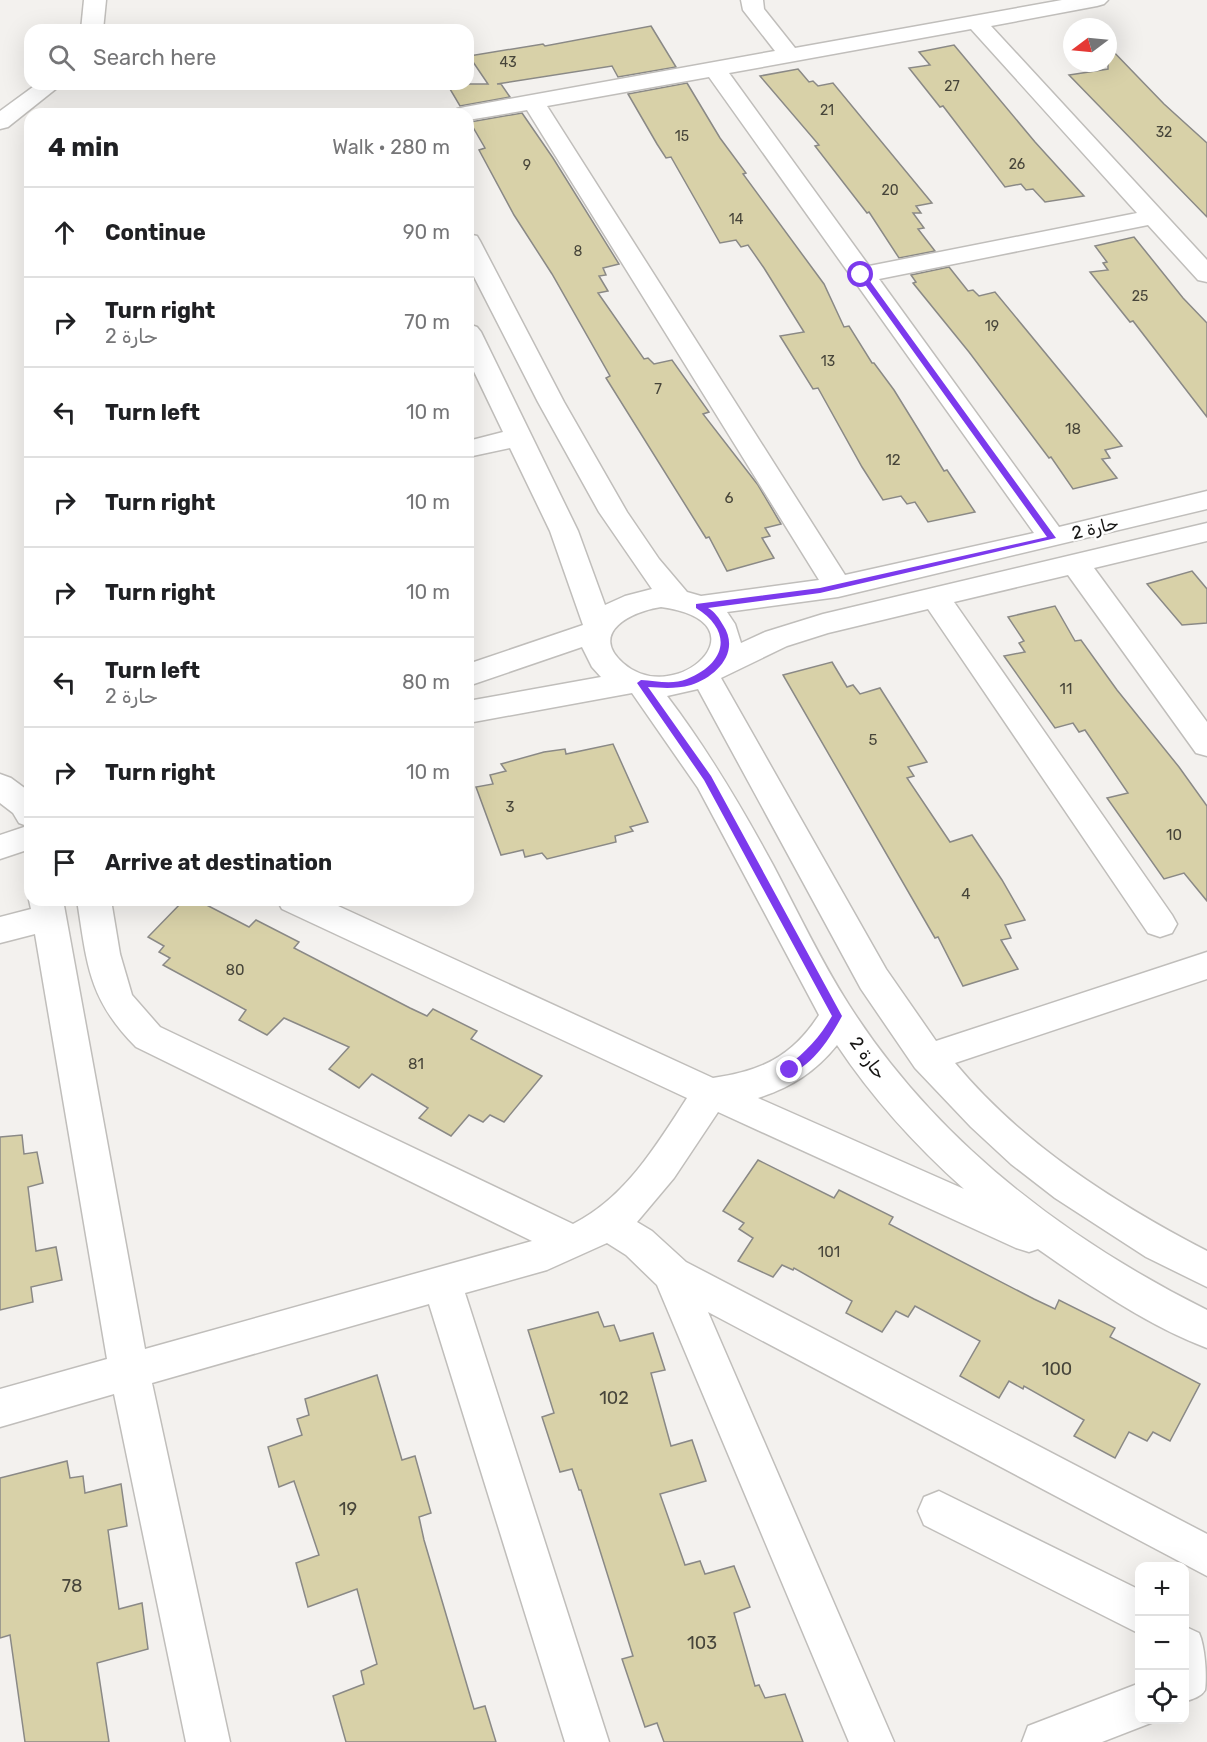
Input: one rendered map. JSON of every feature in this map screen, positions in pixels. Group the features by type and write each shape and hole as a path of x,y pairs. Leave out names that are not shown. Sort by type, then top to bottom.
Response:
{"street":[{"path":"93,24 95,0"},
{"path":"752,0 754,10 790,56"},
{"path":"474,112 1097,0"},
{"path":"975,21 1207,275"},
{"path":"716,70 1052,538"},
{"path":"0,122 43,90"},
{"path":"533,102 838,587"},
{"path":"861,275 1152,217"},
{"path":"474,253 564,428 615,517 642,558 688,602 711,614 725,634 726,645 723,656 710,671 674,685 638,682 474,711"},
{"path":"474,344 564,531 599,630"},
{"path":"474,448 519,437"},
{"name":"حارة 2","path":"688,602 792,595 838,587 1207,500"},
{"name":"حارة 2","path":"710,671 799,631 1207,532"},
{"path":"1075,564 1207,745"},
{"path":"638,682 622,676 603,660 597,641 599,630 611,614 629,603 644,598 688,602"},
{"path":"936,598 1161,924"},
{"path":"474,673 599,630"},
{"path":"710,671 768,791 882,992 928,1058 972,1105 1021,1150 1077,1192 1138,1233 1207,1270"},
{"name":"حارة 2","path":"638,682 708,778 837,1016 872,1066 915,1117 964,1167 1019,1214 1080,1259 1158,1306 1207,1330"},
{"path":"0,847 24,839"},
{"path":"95,906 106,965 118,1003 130,1020 148,1037 589,1232 639,1243 672,1275 1207,1556"},
{"path":"307,906 711,1094 1080,1259"},
{"path":"0,930 48,909 129,1371 208,1742"},
{"path":"928,1058 1207,965"},
{"path":"0,1408 547,1253 589,1232 625,1209 655,1175 711,1094 766,1082 790,1070 810,1054 826,1036 837,1016"},
{"path":"672,1275 872,1742"},
{"path":"442,1283 587,1742"},
{"path":"939,1511 1135,1610"},
{"path":"1044,1742 1135,1707"}],"building":[{"path":"651,26 676,67 618,77 612,66 497,84 501,84 510,97 460,106 451,90 474,90 474,84 488,84 474,63 474,55 543,44 545,46"},
{"path":"954,45 1035,142 1084,196 1045,202 1033,189 1026,190 1021,184 1005,187 943,106 940,107 909,68 930,65 919,52"},
{"path":"1117,55 1164,104 1207,143 1207,217 1069,75 1117,72"},
{"path":"798,69 809,82 813,81 818,86 833,83 932,203 916,206 921,213 913,213 924,228 918,229 935,251 899,258 869,212 867,213 815,146 819,145 760,76"},
{"path":"687,83 720,138 746,173 743,174 824,284 844,327 849,326 872,363 894,390 944,471 947,470 975,512 928,522 915,502 907,504 901,496 883,500 818,388 813,389 780,336 804,332 764,268 748,245 741,247 736,240 720,243 671,157 666,158 628,94"},
{"path":"522,113 553,158 619,264 603,268 606,275 599,276 608,291 598,293 644,359 648,358 654,364 672,360 709,412 703,414 758,485 781,524 765,528 770,536 762,538 774,558 727,571 709,537 706,538 606,378 610,376 552,274 514,215 479,150 485,148 474,129 474,121"},
{"path":"1134,237 1183,298 1207,323 1207,417 1133,321 1130,322 1090,272 1108,270 1103,263 1107,262 1095,246"},
{"path":"949,267 968,291 973,290 979,296 995,292 1122,446 1105,450 1110,458 1102,459 1117,478 1073,489 1051,457 1049,458 969,352 913,283 916,282 911,275"},
{"path":"1192,571 1207,589 1207,623 1182,625 1147,584"},
{"path":"1055,606 1075,641 1081,640 1207,806 1207,901 1184,873 1164,879 1107,798 1128,793 1085,730 1079,732 1073,723 1055,728 1004,656 1025,652 1019,643 1024,641 1008,617"},
{"path":"832,662 847,687 853,685 860,694 880,688 927,762 908,767 914,776 907,778 950,842 972,835 1002,880 1025,920 1005,925 1011,938 1001,940 1018,969 963,986 938,937 935,938 783,675"},
{"path":"613,744 648,822 630,827 633,831 615,836 616,842 547,859 542,853 525,857 523,850 501,855 476,787 493,784 490,775 506,771 501,764 544,752 565,749 566,754"},
{"path":"178,906 209,906 249,927 256,920 299,942 294,948 410,1008 427,1016 433,1009 477,1031 471,1039 542,1076 504,1122 490,1115 483,1122 469,1115 451,1136 419,1118 428,1108 372,1074 359,1088 329,1069 349,1047 284,1018 267,1035 239,1020 246,1010 163,965 170,958 159,952 164,946 148,937"},
{"path":"22,1135 24,1154 37,1152 43,1183 28,1187 36,1251 56,1247 62,1280 31,1287 33,1302 0,1310 0,1137"},
{"path":"758,1160 834,1198 839,1190 893,1217 889,1224 1055,1309 1059,1300 1115,1328 1110,1337 1200,1384 1170,1441 1153,1432 1147,1441 1129,1432 1115,1458 1074,1436 1084,1420 1024,1386 1023,1389 1009,1381 999,1398 960,1376 980,1341 915,1306 908,1317 896,1311 882,1332 846,1313 852,1301 794,1268 793,1270 782,1265 773,1277 738,1261 753,1238 739,1229 744,1223 723,1211"},
{"path":"598,1312 604,1327 614,1325 620,1341 653,1333 665,1370 651,1373 671,1446 692,1440 706,1481 660,1494 685,1565 700,1561 705,1574 734,1566 750,1607 734,1613 755,1686 759,1685 765,1698 785,1694 803,1742 664,1742 657,1723 645,1727 622,1659 633,1656 581,1490 579,1490 572,1469 560,1472 542,1417 554,1413 528,1330"},
{"path":"377,1375 402,1460 415,1456 431,1513 419,1517 424,1540 474,1709 485,1706 496,1742 346,1742 333,1696 364,1684 361,1671 377,1664 357,1589 308,1607 296,1563 319,1555 294,1481 279,1487 268,1447 302,1435 297,1419 309,1415 305,1399"},
{"path":"67,1461 70,1478 83,1476 85,1493 121,1484 127,1526 108,1530 119,1609 142,1603 148,1649 97,1663 109,1742 25,1742 10,1635 0,1638 0,1478"}],"route":[{"path":"790,1070 810,1054 826,1036 837,1016 708,778 641,683 658,686 690,682 716,666 723,656 726,645 725,634 720,623 699,606 820,591 1052,538 861,275"}]}
